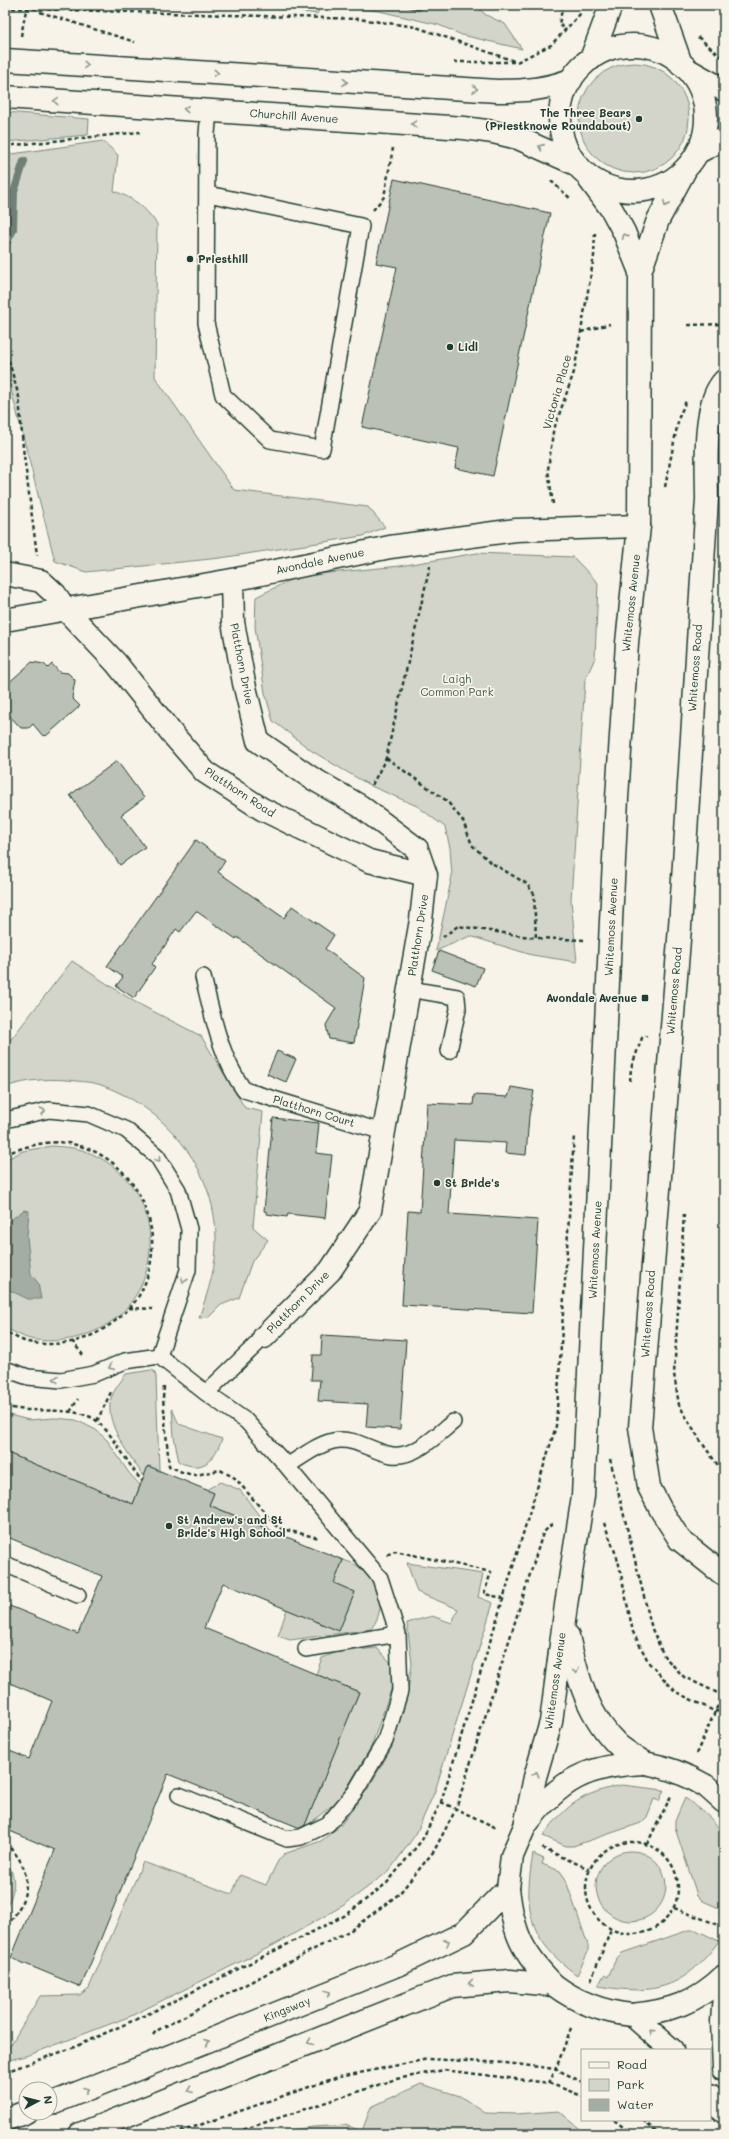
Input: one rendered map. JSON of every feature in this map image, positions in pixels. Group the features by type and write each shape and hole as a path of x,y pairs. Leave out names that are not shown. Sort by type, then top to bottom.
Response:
{"main road":[{"path":"591,59 611,5"},
{"path":"660,5 685,67 702,92 707,116 704,140 693,162 685,170"},
{"path":"5,60 498,91 526,91 548,88 571,80 581,67 600,52 624,45 648,46 671,55 685,67 724,90"},
{"name":"Whitemoss Avenue","path":"571,80 566,87 560,110 561,134 570,157 612,210 624,232 640,272"},
{"name":"Churchill Avenue","path":"5,97 436,126 493,132 518,138 581,169 607,187 630,192 654,190 676,179 685,170"},
{"path":"698,152 724,139"},
{"name":"Whitemoss Avenue","path":"525,1826 535,1777 551,1722 566,1605 583,1496 617,798 627,643 639,526 640,272 658,220 685,170"},
{"name":"Whitemoss Road","path":"724,381 717,388 707,432 707,499 680,927 640,1427 649,1487 661,1510 680,1540 724,1575"},
{"name":"Avondale Avenue","path":"5,620 232,580 390,547 516,530 639,526"},
{"path":"5,574 41,581"},
{"name":"Platthorn Drive","path":"232,580 233,622 244,683 258,741 310,777 360,806 418,849 426,876 409,989 370,1211 330,1271 264,1337"},
{"name":"Platthorn Road","path":"41,581 55,594 66,610 116,664 205,772 262,809 369,861 426,876"},
{"name":"Whitemoss Avenue","path":"566,1605 568,1636 581,1687 594,1713 605,1730 620,1746 645,1763"},
{"path":"724,1802 715,1787 673,1770 645,1763 616,1764 582,1775 563,1785 542,1803 525,1826 512,1856 508,1888 511,1916 520,1942 534,1966 554,1986 571,1998 590,2007 611,2013 632,2015 660,2012 687,2003 712,1988 724,1976"},
{"name":"Kingsway","path":"58,2101 400,1964 442,1945 464,1933 508,1888"},
{"path":"80,2134 452,1986 510,1981 554,1986"},
{"path":"724,1994 722,2022 724,2069"},
{"path":"632,2015 671,2049"},
{"path":"711,2095 724,2112"},
{"path":"5,2120 18,2115"}],"lane":[{"path":"208,194 361,226 322,449 270,440 222,395 206,323 209,110"},
{"name":"Platthorn Court","path":"203,977 218,1040 232,1074 244,1090 383,1132"},
{"path":"409,989 457,997 458,1009 449,1051"},
{"path":"5,1120 49,1110 89,1114 126,1130 157,1156 178,1190 189,1229 188,1270 159,1356"},
{"path":"206,1393 264,1337"},
{"path":"5,1369 28,1377 61,1380 94,1374 125,1361 159,1356 206,1393 246,1421 287,1466 380,1578 398,1634 400,1691 385,1741 355,1792 328,1824 301,1837 287,1839 179,1795"},
{"path":"287,1466 319,1446 334,1441 357,1442 393,1455 408,1452 429,1442 453,1422"},
{"path":"5,1564 78,1595"},
{"path":"306,1649 398,1634"}],"path":[{"path":"27,5 20,37 28,37"},
{"path":"563,5 559,24 566,30"},
{"path":"5,8 27,10 178,12 359,19 416,27 517,62"},
{"path":"448,61 517,62 551,45 586,9"},
{"path":"36,10 135,42"},
{"path":"119,42 143,43"},
{"path":"5,146 148,131"},
{"path":"361,226 384,197 394,143"},
{"path":"548,178 573,200"},
{"name":"Victoria Place","path":"556,529 548,470 553,432 574,372 594,256 594,230 592,224"},
{"path":"581,332 610,324"},
{"path":"688,326 724,324"},
{"path":"5,347 19,397 23,448 41,581"},
{"path":"664,493 679,417 687,399"},
{"path":"360,806 386,758 436,541"},
{"path":"386,758 447,801 463,821 472,845 490,862 526,884 534,894 536,938"},
{"path":"413,964 458,926 536,938 586,940 586,948"},
{"path":"5,2072 72,2048 150,2013 346,1915 387,1883 422,1840 441,1802 502,1598 556,1426 574,1131"},
{"path":"5,1154 34,1144 67,1143 97,1153 124,1172 142,1199 152,1230 151,1262 141,1292 120,1318 93,1336 60,1345 26,1341 5,1332"},
{"path":"684,1212 674,1374 679,1405 700,1440 724,1474"},
{"path":"164,1385 163,1398 169,1466 184,1473 196,1475 220,1470 235,1478 278,1528 321,1539"},
{"path":"5,1406 14,1410 74,1412 97,1420 142,1481"},
{"path":"583,1496 607,1526 618,1560 633,1632 649,1663 676,1692 724,1713"},
{"path":"156,2031 351,1930 399,1894 434,1851 456,1809 543,1533 554,1522"},
{"path":"369,1565 395,1551 491,1572 484,1594 502,1598"},
{"path":"695,1756 724,1692"},
{"path":"647,1844 675,1789"},
{"path":"441,1802 497,1828"},
{"path":"634,1841 647,1844 661,1851 672,1863 678,1877 679,1893 674,1908 666,1920 654,1930 640,1934 625,1934 611,1930 599,1922 590,1910 586,1889 589,1869 597,1856 608,1848 620,1843 634,1841"},
{"path":"5,1843 16,1854 24,1868 26,1883 25,1898 18,1912 5,1928"},
{"path":"537,1846 589,1869"},
{"path":"674,1908 724,1927"},
{"path":"589,1985 611,1930"},
{"path":"548,2083 556,2070 572,2026"},
{"path":"174,2134 335,2078 428,2059 506,2063 556,2070 581,2082"},
{"path":"230,2134 396,2079 444,2070 548,2083 581,2096"},
{"path":"615,2121 632,2134"},
{"path":"643,2121 658,2134"}],"green space":[{"path":"291,5 322,5 317,14 296,11"},
{"path":"322,5 475,5 486,15 505,24 522,49 462,35 439,25 379,11"},
{"path":"634,63 655,67 665,72 673,79 680,87 685,97 689,118 685,139 680,149 673,157 665,164 655,169 634,173 613,169 603,164 595,157 588,149 583,139 579,118 583,97 588,87 595,79 603,72 613,67"},
{"path":"5,112 89,119 88,135 5,142"},
{"path":"103,141 118,155 114,191 128,197 138,204 148,212 157,224 155,377 234,490 368,507 385,527 363,536 220,558 86,572 55,561 5,366 5,155"},
{"name":"Laigh Common Park","path":"477,553 573,557 598,583 595,658 585,680 571,900 577,962 532,955 470,936 436,951 452,876 450,848 445,827 417,806 371,786 312,751 273,721 265,693 255,627 256,597 298,576 400,566"},
{"path":"72,961 135,1002 201,1036 245,1108 263,1112 253,1227 268,1240 252,1261 239,1298 221,1305 209,1317 199,1318 206,1298 215,1259 216,1238 213,1212 206,1187 196,1164 181,1143 164,1124 144,1107 122,1094 98,1084 91,1082 49,1079 23,1082 5,1087 5,1047"},
{"path":"52,1146 82,1150 113,1166 134,1189 147,1217 150,1247 145,1277 130,1303 107,1325 75,1338 47,1341 30,1339 5,1328 5,1160 23,1151"},
{"path":"151,1370 154,1371 156,1376 159,1470 148,1466 144,1477 115,1429 111,1419 110,1408 112,1395 126,1374"},
{"path":"172,1409 179,1424 222,1439 219,1447 211,1459 206,1463 195,1466 179,1462 174,1437"},
{"path":"5,1414 29,1420 54,1418 76,1420 96,1430 107,1440 129,1473 140,1485 133,1504 5,1452"},
{"path":"220,1482 240,1490 270,1530 209,1505 214,1493 206,1490"},
{"path":"343,1560 364,1570 377,1587 380,1597 380,1608 377,1619 371,1629 290,1640 278,1636 287,1609 339,1630 355,1592 334,1583"},
{"path":"407,1563 483,1574 478,1597 493,1603 435,1791 416,1834 389,1871 344,1905 276,1944 131,2016 29,2055 5,2061 5,2054 40,1996 80,1995 89,1988 143,1862 232,1894 240,1875 266,1885 278,1861 284,1854 321,1841 340,1826 369,1787 392,1747 407,1697 412,1664 407,1623 432,1616 452,1623 458,1609 417,1592"},
{"path":"377,1648 390,1662 394,1681 371,1747 341,1798 303,1829 359,1692 316,1674 322,1658 337,1652"},
{"path":"622,1785 664,1790 659,1801 654,1799 647,1817 641,1823 573,1846 566,1846 543,1836 560,1815 576,1802 596,1792"},
{"path":"685,1798 713,1820 724,1838 724,1916 719,1914 721,1909 703,1901 697,1895 675,1828 675,1821"},
{"path":"631,1851 644,1854 656,1861 663,1873 666,1886 663,1899 656,1911 644,1918 631,1921 618,1918 606,1911 599,1899 596,1886 599,1873 606,1861 618,1854"},
{"path":"533,1854 544,1859 542,1864 560,1871 565,1878 588,1945 588,1952 577,1975 548,1949 539,1936 533,1923 529,1892"},
{"path":"5,1860 12,1872 14,1884 11,1897 5,1909"},
{"path":"689,1930 696,1930 719,1941 706,1957 681,1979 653,1989 636,1990 598,1986 604,1975 608,1977 616,1959 622,1953"},
{"path":"421,2084 460,2096 485,2113 516,2114 559,2111 586,2134 261,2134 313,2127 345,2125 362,2131 371,2107"}],"water":[{"path":"24,1210 29,1211 27,1237 31,1274 38,1283 41,1299 28,1299 5,1288 5,1224"}],"building":[{"name":"Lidl","path":"394,179 550,213 493,476 455,468 459,448 362,427 397,267 376,263"},
{"path":"32,662 44,664 48,668 52,664 59,672 68,673 75,680 72,698 80,706 46,736 43,736 33,724 29,728 21,728 5,711 5,686"},
{"path":"117,761 144,798 121,815 145,847 120,865 70,795"},
{"path":"196,840 225,861 218,872 284,918 292,906 334,935 325,949 365,978 354,1043 329,1039 326,1025 336,1008 237,937 236,939 196,911 180,932 176,929 152,964 155,967 134,998 116,986 123,977 107,966"},
{"path":"439,951 483,968 476,986 432,970"},
{"path":"277,1051 296,1059 286,1082 267,1074"},
{"name":"St Bride's","path":"511,1087 534,1091 529,1116 526,1155 505,1153 506,1143 454,1140 449,1214 538,1220 532,1313 402,1305 408,1211 420,1212 427,1103 473,1105 474,1095 508,1097"},
{"path":"273,1118 319,1123 316,1153 332,1155 325,1218 288,1214 287,1217 267,1214 267,1212 264,1211"},
{"path":"322,1335 406,1340 400,1429 366,1427 368,1404 318,1401 320,1380 311,1380 313,1355 321,1355"},
{"path":"5,1452 133,1504 148,1466 214,1493 209,1505 343,1560 334,1583 355,1592 339,1631 223,1583 204,1628 359,1692 305,1825 300,1828 168,1774 81,1987 11,1958 55,1850 5,1829 5,1749 29,1759 52,1701 5,1681 5,1604 78,1634 102,1576 5,1536"}],"waterway":[{"path":"412,5 418,7 420,5"},
{"path":"5,245 13,230 14,192 24,161"}],"place":[{"name":"The Three Bears (Priestknowe Roundabout)","path":"639,119"},
{"name":"Priesthill","path":"190,259"},
{"name":"Lidl","path":"450,347"},
{"name":"Avondale Avenue","path":"645,998"},
{"name":"St Bride's","path":"437,1183"},
{"name":"St Andrew's and St Bride's High School","path":"169,1526"}]}
